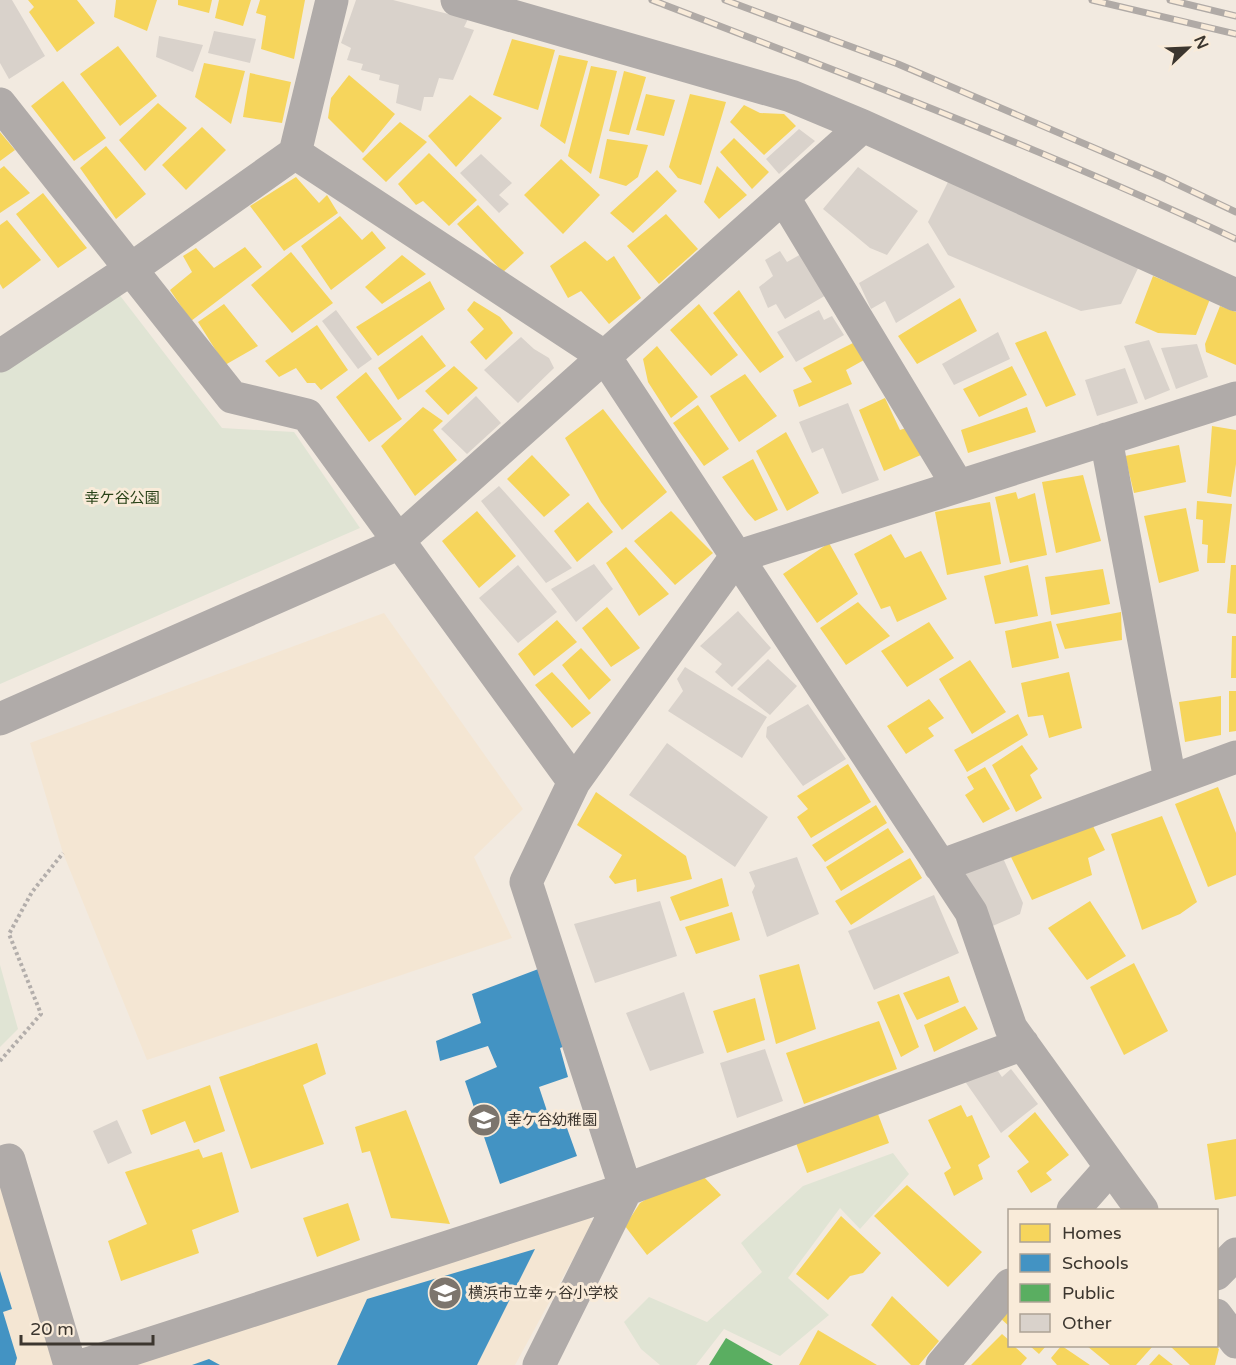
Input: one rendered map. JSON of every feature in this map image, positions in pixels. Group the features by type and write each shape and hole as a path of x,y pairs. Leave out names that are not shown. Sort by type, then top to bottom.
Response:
{"street":[{"path":"0,356 131,269 295,153 332,0"},
{"path":"457,0 791,96 863,126 1236,295"},
{"path":"0,104 232,397 307,415 574,782"},
{"path":"0,719 391,547 863,126"},
{"path":"295,153 605,357 971,912 1011,1028 1141,1209"},
{"path":"784,198 958,486"},
{"path":"538,1365 626,1190 526,882 574,782 736,556 1236,398"},
{"path":"1106,439 1170,780"},
{"path":"940,866 1236,757"},
{"path":"84,1365 626,1190 1023,1044"},
{"path":"0,1163 9,1160 70,1365"},
{"path":"1074,1209 1111,1167"},
{"path":"1218,1272 1236,1254"},
{"path":"942,1365 1008,1287"},
{"path":"1218,1318 1236,1342"}],"path":[{"path":"0,1061 41,1014 9,934 32,892 63,853"}],"shaded area":[{"path":"384,613 523,809 474,857 512,938 147,1060 63,853 30,743"},
{"path":"0,1173 64,1365 0,1365"},
{"name":"横浜市立幸ヶ谷小学校","path":"585,1213 593,1222 515,1365 113,1365"}],"green space":[{"name":"幸ケ谷公園","path":"118,293 222,428 294,432 360,528 0,684 0,366"},
{"path":"0,965 18,1029 0,1047"},
{"path":"893,1153 909,1174 860,1229 840,1208 788,1278 829,1315 780,1356 724,1329 696,1365 660,1365 641,1349 624,1322 649,1297 707,1322 762,1272 741,1243 803,1186"}],"building: Homes":[{"path":"28,0 77,0 95,23 57,52 29,12 34,7"},
{"path":"116,0 157,0 147,31 114,17"},
{"path":"178,0 212,0 209,13 178,5"},
{"path":"219,0 251,0 243,26 215,18"},
{"path":"260,0 305,0 294,59 261,49 266,16 256,13"},
{"path":"512,39 555,50 538,110 493,95"},
{"path":"118,46 157,96 120,126 80,74"},
{"path":"559,55 588,61 565,144 540,126"},
{"path":"204,63 245,71 231,124 195,97"},
{"path":"591,66 617,71 591,174 568,156"},
{"path":"624,71 646,77 629,135 609,131"},
{"path":"250,73 291,82 282,123 243,117"},
{"path":"349,75 395,114 363,153 328,118 331,98"},
{"path":"63,81 106,138 74,161 31,106"},
{"path":"646,94 675,100 664,136 636,130"},
{"path":"690,94 726,102 701,185 678,178 669,167"},
{"path":"470,95 502,118 456,167 428,136"},
{"path":"158,103 187,128 145,171 119,140"},
{"path":"744,105 760,113 784,114 796,126 764,155 730,122"},
{"path":"400,122 427,142 386,182 362,159"},
{"path":"202,127 226,150 186,190 162,165"},
{"path":"0,132 15,150 0,161"},
{"path":"734,138 769,172 752,189 720,152"},
{"path":"607,139 648,145 638,177 626,186 599,178"},
{"path":"106,146 146,194 116,219 80,168"},
{"path":"429,153 477,200 449,226 423,201 416,205 398,184"},
{"path":"561,159 600,195 563,234 524,195"},
{"path":"4,166 30,193 0,213 0,169"},
{"path":"717,166 747,195 719,219 704,202"},
{"path":"657,170 677,191 633,233 610,213"},
{"path":"296,177 319,203 327,195 338,213 284,251 250,206"},
{"path":"43,193 87,248 58,268 16,214"},
{"path":"478,205 524,253 503,272 457,224"},
{"path":"666,214 698,249 659,284 627,246"},
{"path":"340,216 362,240 372,231 386,248 331,290 301,246"},
{"path":"7,220 41,260 3,289 0,284 0,225"},
{"path":"585,241 607,261 614,256 641,298 609,324 581,291 568,298 550,266"},
{"path":"245,247 262,267 191,321 170,290 192,272 183,256 196,248 214,268"},
{"path":"291,252 333,303 292,333 251,285"},
{"path":"402,255 426,274 382,304 365,287"},
{"path":"1153,276 1210,299 1196,335 1158,333 1135,323"},
{"path":"430,281 445,309 378,356 356,327"},
{"path":"739,290 784,357 760,373 713,313"},
{"path":"960,298 977,331 917,364 898,336"},
{"path":"474,301 500,317 513,333 486,360 470,342 484,329 467,310"},
{"path":"224,304 258,346 225,365 198,322"},
{"path":"699,304 738,355 711,376 670,330"},
{"path":"1220,306 1236,312 1236,365 1206,352 1205,344"},
{"path":"317,325 348,370 321,390 315,383 307,383 296,368 279,377 265,361"},
{"path":"1046,331 1076,395 1046,407 1015,343"},
{"path":"422,335 446,366 398,400 378,368"},
{"path":"853,343 864,360 846,370 852,384 799,407 793,390 812,382 803,368"},
{"path":"657,346 698,397 671,418 648,382 643,359"},
{"path":"454,366 478,388 448,415 425,391"},
{"path":"1012,366 1027,395 979,417 963,389"},
{"path":"366,372 402,419 369,442 336,397"},
{"path":"745,374 777,416 739,442 710,396"},
{"path":"885,398 900,430 909,427 921,455 884,471 859,410"},
{"path":"698,405 729,449 704,466 673,423"},
{"path":"423,407 443,421 433,430 457,460 415,496 381,446"},
{"path":"1027,407 1036,432 968,453 961,430"},
{"path":"603,409 667,492 622,530 601,502 565,438"},
{"path":"1212,426 1236,430 1236,464 1231,497 1207,493"},
{"path":"786,432 819,493 787,511 756,451"},
{"path":"1179,445 1186,482 1134,493 1125,456"},
{"path":"532,455 570,495 544,517 507,479"},
{"path":"753,459 778,510 755,521 722,477"},
{"path":"1083,475 1101,541 1056,553 1042,482"},
{"path":"1016,492 1018,499 1035,493 1047,555 1010,563 995,497"},
{"path":"1197,501 1232,504 1225,563 1207,563 1208,545 1202,544 1203,520 1196,519"},
{"path":"588,502 613,532 577,562 554,531"},
{"path":"990,502 1001,564 947,575 935,512"},
{"path":"1186,508 1199,571 1159,583 1144,516"},
{"path":"477,511 516,556 479,588 442,541"},
{"path":"671,511 713,553 675,585 634,541"},
{"path":"891,534 905,558 921,551 947,599 897,622 890,606 881,609 854,554"},
{"path":"829,543 858,594 817,623 783,574"},
{"path":"626,547 669,594 639,616 606,563"},
{"path":"1028,565 1038,616 995,624 984,576"},
{"path":"1231,565 1236,565 1236,614 1227,613"},
{"path":"1103,569 1110,604 1051,615 1045,577"},
{"path":"858,602 890,636 846,665 820,628"},
{"path":"607,607 640,648 611,667 582,628"},
{"path":"1121,612 1122,640 1065,649 1056,624"},
{"path":"557,620 577,642 534,676 518,654"},
{"path":"1051,621 1059,658 1012,668 1005,631"},
{"path":"929,622 954,658 907,687 881,651"},
{"path":"1232,636 1236,636 1236,678 1231,678"},
{"path":"581,648 611,680 589,700 562,665"},
{"path":"970,660 1006,712 972,734 939,679"},
{"path":"552,672 591,713 572,728 535,685"},
{"path":"1069,672 1082,728 1049,738 1043,715 1028,717 1021,683"},
{"path":"1229,691 1236,691 1236,731 1229,732"},
{"path":"1221,696 1221,735 1185,742 1179,702"},
{"path":"929,699 944,718 928,728 934,736 906,754 887,726"},
{"path":"1018,714 1028,735 967,772 954,750"},
{"path":"1022,745 1038,769 1030,775 1042,798 1016,812 992,765"},
{"path":"848,764 871,802 811,838 797,817 808,809 797,796"},
{"path":"985,767 1010,809 983,823 965,795 974,789 967,777"},
{"path":"1218,787 1236,833 1236,875 1208,887 1175,804"},
{"path":"596,792 686,856 692,879 637,892 636,879 615,884 609,877 622,855 577,825"},
{"path":"876,805 887,823 825,862 812,845"},
{"path":"1162,816 1197,902 1180,914 1142,930 1111,834"},
{"path":"1091,822 1105,850 1088,858 1092,875 1032,900 1010,855"},
{"path":"888,828 904,852 841,891 826,867"},
{"path":"910,858 922,878 851,925 835,901"},
{"path":"722,878 729,906 680,921 670,897"},
{"path":"1090,901 1126,956 1087,980 1048,928"},
{"path":"732,912 740,940 696,954 685,927"},
{"path":"1134,963 1168,1031 1124,1055 1090,987"},
{"path":"799,964 816,1029 776,1044 759,975"},
{"path":"949,976 959,1002 917,1020 903,993"},
{"path":"899,994 919,1047 901,1057 877,1002"},
{"path":"755,998 765,1040 727,1053 713,1011"},
{"path":"965,1006 978,1029 934,1052 924,1025"},
{"path":"879,1021 897,1069 804,1104 786,1053"},
{"path":"317,1043 326,1074 303,1085 324,1144 251,1169 219,1077"},
{"path":"210,1085 225,1131 194,1143 185,1121 151,1135 142,1110"},
{"path":"961,1105 967,1117 972,1115 990,1157 978,1165 983,1179 954,1196 944,1173 951,1168 928,1120"},
{"path":"406,1110 450,1224 391,1218 370,1151 362,1153 355,1127"},
{"path":"1035,1112 1069,1155 1046,1173 1052,1180 1031,1193 1017,1171 1029,1162 1008,1136"},
{"path":"878,1114 889,1143 807,1173 796,1143"},
{"path":"1236,1139 1236,1196 1215,1200 1207,1144"},
{"path":"199,1149 203,1158 222,1152 239,1212 192,1230 199,1253 121,1281 108,1241 147,1224 125,1172"},
{"path":"704,1177 721,1195 647,1255 625,1226 640,1203 680,1179"},
{"path":"907,1185 982,1252 948,1287 874,1216"},
{"path":"348,1203 360,1240 317,1257 303,1218"},
{"path":"841,1216 881,1253 863,1273 850,1276 828,1300 796,1274"},
{"path":"892,1296 939,1341 919,1365 911,1365 871,1325"},
{"path":"1008,1307 1008,1325 999,1317"},
{"path":"818,1330 877,1365 799,1365"},
{"path":"1002,1334 1008,1339 1008,1347 1015,1347 1027,1358 1021,1365 971,1365"},
{"path":"1031,1347 1045,1347 1039,1354"},
{"path":"1060,1347 1063,1347 1090,1365 1057,1365 1051,1358"},
{"path":"1088,1347 1152,1347 1136,1365 1110,1365"},
{"path":"1171,1347 1216,1347 1219,1349 1215,1365 1190,1365"},
{"path":"1159,1354 1173,1365 1149,1365"}],"building: Schools":[{"path":"541,968 568,1045 560,1048 568,1077 539,1087 548,1114 558,1112 563,1117 577,1156 500,1184 465,1081 497,1067 488,1046 440,1061 436,1041 481,1023 472,994"},
{"path":"535,1249 477,1365 337,1365 367,1299"},
{"path":"0,1271 12,1309 3,1312 17,1358 15,1365 0,1365"},
{"path":"209,1359 220,1365 192,1365"}],"building: Public":[{"path":"726,1338 773,1365 709,1365"}],"building: Other":[{"path":"0,0 12,0 45,56 9,79 0,63"},
{"path":"356,0 393,0 468,19 464,27 474,30 453,80 439,78 433,97 424,97 421,111 396,103 399,85 379,80 380,75 361,70 363,64 347,60 351,48 341,43"},
{"path":"214,31 256,39 250,63 208,53"},
{"path":"159,36 203,45 193,72 156,57"},
{"path":"799,129 815,141 779,174 766,159"},
{"path":"481,154 512,183 499,195 509,204 499,213 460,173"},
{"path":"858,167 918,211 887,255 870,248 823,209"},
{"path":"948,182 1141,262 1121,304 1081,311 948,255 928,222"},
{"path":"928,243 955,287 896,323 885,301 871,309 859,283"},
{"path":"780,251 787,262 803,253 828,294 785,319 776,304 768,308 759,287 773,276 765,260"},
{"path":"336,310 372,359 358,369 322,321"},
{"path":"819,310 824,320 832,316 844,335 796,362 777,332"},
{"path":"998,332 1010,359 954,385 942,364"},
{"path":"521,337 534,349 549,358 554,368 518,403 484,370"},
{"path":"1149,340 1170,390 1145,400 1124,346"},
{"path":"1197,344 1208,377 1176,389 1161,348"},
{"path":"1125,368 1138,403 1097,416 1085,380"},
{"path":"476,396 501,423 467,454 441,429"},
{"path":"848,403 879,480 842,494 823,448 812,453 799,422"},
{"path":"499,486 572,568 546,583 481,501"},
{"path":"594,564 613,589 576,622 551,589"},
{"path":"518,565 557,612 518,643 479,598"},
{"path":"738,611 771,648 732,687 715,672 722,664 700,646"},
{"path":"768,659 797,686 770,715 737,689"},
{"path":"685,667 767,717 742,758 668,711 683,691 677,679"},
{"path":"808,704 846,759 803,786 766,737 767,727"},
{"path":"667,743 768,817 735,867 629,795"},
{"path":"797,857 819,914 767,937 752,892 755,886 749,872"},
{"path":"1003,858 1023,903 1020,914 988,928 965,874"},
{"path":"934,895 959,953 874,990 848,931"},
{"path":"660,901 677,956 595,983 574,924"},
{"path":"684,992 704,1053 650,1071 626,1013"},
{"path":"765,1049 783,1101 737,1118 720,1063"},
{"path":"992,1062 1002,1077 1011,1069 1038,1104 1001,1133 964,1080"},
{"path":"117,1120 132,1153 108,1164 93,1131"}],"railway":[{"path":"652,0 1019,144 1236,239"},
{"path":"725,0 898,64 1162,177 1236,212"},
{"path":"1092,0 1236,34"},
{"path":"1170,0 1236,16"}],"place":[{"name":"幸ケ谷幼稚園","path":"484,1120"},
{"name":"横浜市立幸ヶ谷小学校","path":"445,1293"}]}
